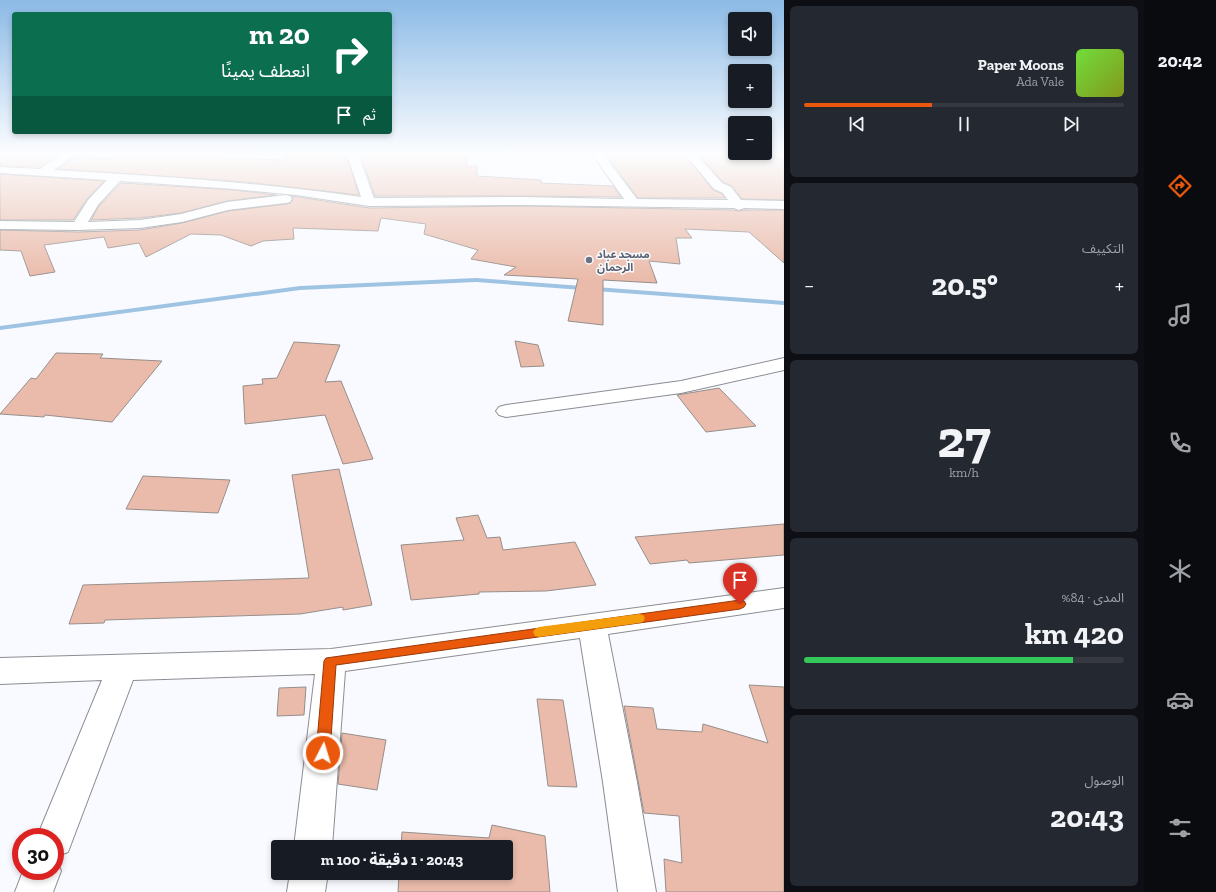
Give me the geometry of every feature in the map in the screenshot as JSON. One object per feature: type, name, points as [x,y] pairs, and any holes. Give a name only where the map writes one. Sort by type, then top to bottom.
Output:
[{"type":"street","points":[[78,226],[92,203],[99,196]]},
{"type":"street","points":[[0,225],[78,226],[140,224],[182,218],[227,206],[321,196],[369,202],[522,201],[739,206],[784,205]]},
{"type":"street","points":[[367,196],[369,202]]},
{"type":"street","points":[[628,196],[634,203]]},
{"type":"street","points":[[731,196],[739,206]]},
{"type":"street","points":[[506,411],[669,388],[760,371],[784,364]]},
{"type":"street","points":[[0,671],[331,661],[784,598]]},
{"type":"street","points":[[592,625],[620,782],[637,892]]},
{"type":"street","points":[[314,840],[318,815],[331,661]]},
{"type":"street","points":[[59,828],[123,667]]},
{"type":"street","points":[[34,892],[39,880]]},
{"type":"street","points":[[306,892],[308,880]]},
{"type":"building","points":[[0,196],[90,196],[73,220],[0,220]]},
{"type":"building","points":[[109,196],[271,196],[227,201],[181,213],[140,218],[91,220],[99,206]]},
{"type":"building","points":[[292,196],[369,208],[522,206],[738,211],[784,210],[784,263],[749,232],[685,229],[692,238],[676,238],[680,264],[649,261],[657,283],[603,280],[603,325],[568,321],[578,279],[504,275],[516,267],[471,259],[478,250],[424,234],[426,224],[381,218],[378,231],[293,228],[294,239],[263,241],[251,246],[221,235],[191,234],[146,257],[139,243],[108,248],[104,237],[44,245],[55,272],[30,276],[21,251],[0,250],[0,230],[78,232],[140,230],[182,223],[228,211],[286,204],[293,200]]},
{"type":"building","points":[[375,196],[620,196],[621,197],[522,196]]},
{"type":"building","points":[[636,196],[723,196],[725,198],[638,198]]},
{"type":"building","points":[[739,196],[784,196],[784,200],[742,199]]},
{"type":"building","points":[[515,341],[538,345],[544,366],[521,367]]},
{"type":"building","points":[[294,342],[340,345],[325,382],[341,381],[373,459],[343,464],[325,415],[245,424],[243,386],[263,384],[262,379],[277,378]]},
{"type":"building","points":[[56,353],[103,354],[100,358],[162,361],[112,422],[45,415],[44,417],[0,414],[31,378],[36,379]]},
{"type":"building","points":[[719,388],[756,426],[706,432],[677,395]]},
{"type":"building","points":[[339,469],[372,605],[343,610],[343,607],[300,614],[105,620],[104,623],[69,624],[83,585],[309,578],[292,475]]},
{"type":"building","points":[[143,476],[230,480],[218,513],[126,509]]},
{"type":"building","points":[[478,515],[487,538],[500,537],[503,550],[575,542],[596,585],[546,591],[479,592],[479,594],[411,600],[401,545],[464,540],[456,518]]},
{"type":"building","points":[[784,524],[784,555],[689,563],[687,560],[650,564],[635,537]]},
{"type":"building","points":[[749,685],[784,687],[784,892],[666,892],[664,859],[682,863],[679,816],[644,813],[624,706],[653,708],[657,729],[702,732],[703,724],[768,743]]},
{"type":"building","points":[[306,687],[304,715],[277,716],[279,688]]},
{"type":"building","points":[[537,699],[563,700],[577,787],[548,786]]},
{"type":"building","points":[[342,733],[386,740],[377,790],[338,784]]},
{"type":"building","points":[[492,825],[545,836],[550,892],[398,892],[399,880],[513,880],[513,840],[401,840],[402,832],[489,838]]},
{"type":"waterway","points":[[0,328],[300,288],[476,280],[784,303]]},
{"type":"slow traffic","points":[[539,632],[639,618]]},
{"type":"place","name":"مسجد عباد الرحمان","points":[[589,260]]},
{"type":"route","points":[[323,753],[331,661],[740,604]]}]
